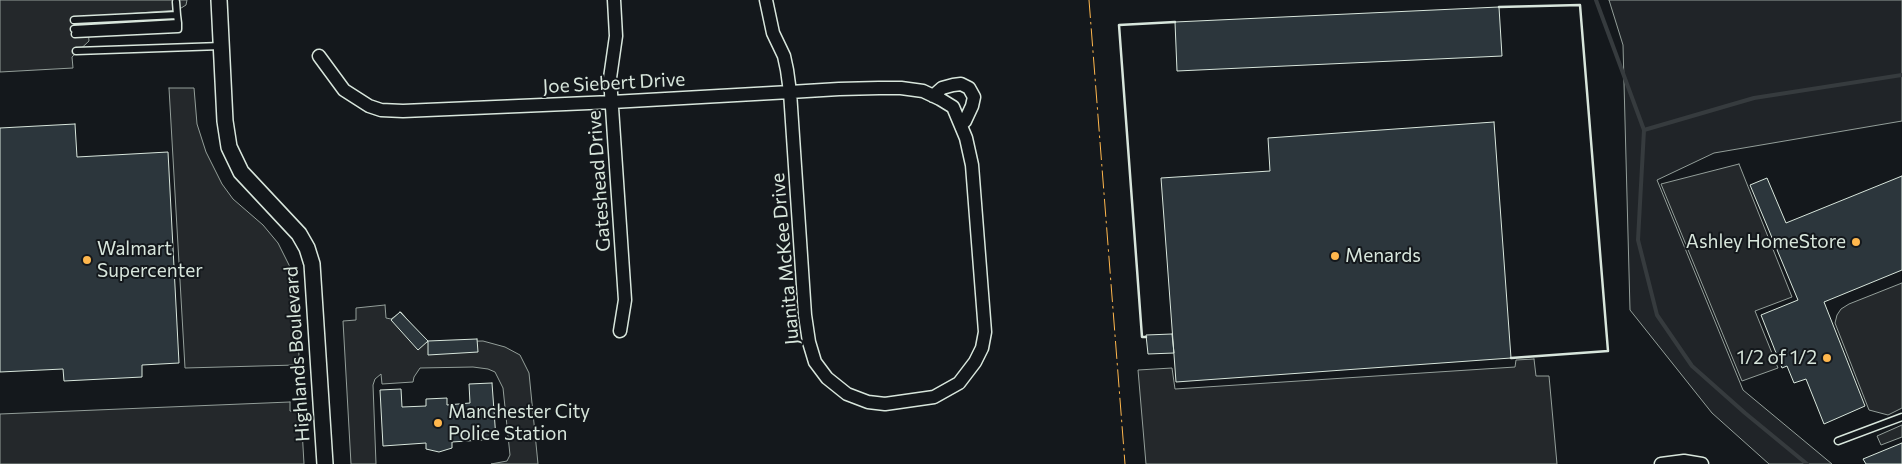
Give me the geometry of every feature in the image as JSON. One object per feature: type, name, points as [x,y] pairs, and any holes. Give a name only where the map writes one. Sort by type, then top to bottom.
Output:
[{"type":"street","name":"Highlands Boulevard","points":[[219,0],[224,121],[229,146],[241,172],[299,234],[307,248],[312,264],[325,464]]},
{"type":"street","name":"Gateshead Drive","points":[[614,0],[616,36],[610,78],[625,300],[620,330]]},
{"type":"street","name":"Juanita McKee Drive","points":[[766,0],[773,32],[786,63],[790,92],[809,342],[815,362],[827,378],[847,394],[868,402],[885,404],[934,397],[959,383],[975,362],[982,348],[985,332],[972,165],[966,138],[953,107]]},
{"type":"street","name":"Joe Siebert Drive","points":[[319,56],[344,90],[369,106],[380,110],[403,111],[612,102],[839,89],[901,88],[923,91],[953,107]]},
{"type":"street","points":[[933,96],[942,88],[952,85],[961,84],[969,88],[974,97],[965,122],[961,125]]},
{"type":"street","points":[[1661,464],[1684,461],[1702,464]]},
{"type":"lane","points":[[74,32],[178,23],[176,2]]},
{"type":"lane","points":[[74,20],[177,15]]},
{"type":"lane","points":[[76,51],[221,46]]},
{"type":"lane","points":[[1838,442],[1902,416]]},
{"type":"shaded area","points":[[0,0],[187,0],[186,5],[178,10],[87,17],[89,41],[72,57],[73,68],[0,72]]},
{"type":"shaded area","points":[[1609,0],[1902,0],[1902,121],[1714,153],[1657,180],[1743,390],[1832,464],[1769,464],[1712,413],[1630,310],[1623,45]]},
{"type":"shaded area","points":[[169,88],[194,88],[197,124],[206,152],[222,184],[233,199],[263,225],[278,243],[290,267],[296,296],[299,356],[296,365],[185,368]]},
{"type":"shaded area","points":[[1739,164],[1792,297],[1755,311],[1778,368],[1742,381],[1661,184]]},
{"type":"shaded area","points":[[1902,283],[1902,408],[1888,415],[1869,410],[1835,323],[1841,309],[1849,304]]},
{"type":"shaded area","points":[[385,305],[386,318],[391,319],[401,312],[426,342],[483,341],[505,347],[520,355],[529,373],[538,464],[491,464],[507,461],[510,455],[503,388],[495,372],[473,367],[420,368],[413,382],[382,384],[381,374],[375,379],[373,385],[376,464],[351,464],[343,321],[356,320],[356,308]]},
{"type":"shaded area","points":[[1534,359],[1536,376],[1549,376],[1557,464],[1146,464],[1138,370],[1172,368],[1175,389],[1515,367],[1516,360]]},
{"type":"shaded area","points":[[290,402],[290,411],[301,412],[304,464],[0,464],[0,414]]},
{"type":"shaded area","points":[[1902,425],[1902,437],[1881,445],[1877,436]]},
{"type":"building","points":[[1499,7],[1502,56],[1177,71],[1175,22]]},
{"type":"building","name":"Menards","points":[[1494,122],[1511,358],[1176,382],[1161,178],[1270,171],[1268,138]]},
{"type":"building","name":"Walmart Supercenter","points":[[75,124],[77,157],[168,152],[179,363],[142,365],[142,377],[64,381],[63,369],[0,372],[0,128]]},
{"type":"building","points":[[1902,176],[1902,270],[1824,302],[1865,406],[1824,424],[1806,379],[1794,383],[1787,366],[1782,368],[1761,315],[1798,300],[1750,185],[1767,178],[1786,223]]},
{"type":"building","points":[[400,312],[428,341],[418,350],[391,320]]},
{"type":"building","points":[[1172,334],[1174,353],[1148,354],[1146,335]]},
{"type":"building","points":[[477,339],[478,352],[428,355],[428,341]]},
{"type":"building","name":"Manchester City Police Station","points":[[492,383],[496,439],[452,442],[452,448],[439,452],[426,449],[426,443],[383,446],[380,390],[401,389],[402,407],[426,406],[426,399],[447,398],[447,405],[470,403],[469,384]]},
{"type":"building","points":[[1902,443],[1902,464],[1866,464],[1863,459]]},
{"type":"waterway","points":[[1596,0],[1644,130],[1638,240],[1657,315],[1692,366],[1807,464]]},
{"type":"waterway","points":[[1644,130],[1754,98],[1902,75]]},
{"type":"wall","points":[[1499,7],[1580,5],[1608,351],[1511,358]]},
{"type":"wall","points":[[1146,337],[1142,337],[1119,25],[1175,22]]},
{"type":"power","points":[[1089,0],[1125,464]]},
{"type":"place","name":"Ashley HomeStore","points":[[1856,242]]},
{"type":"place","name":"Menards","points":[[1335,256]]},
{"type":"place","name":"Walmart Supercenter","points":[[87,260]]},
{"type":"place","name":"1/2 of 1/2","points":[[1827,358]]},
{"type":"place","name":"Manchester City Police Station","points":[[438,423]]}]
